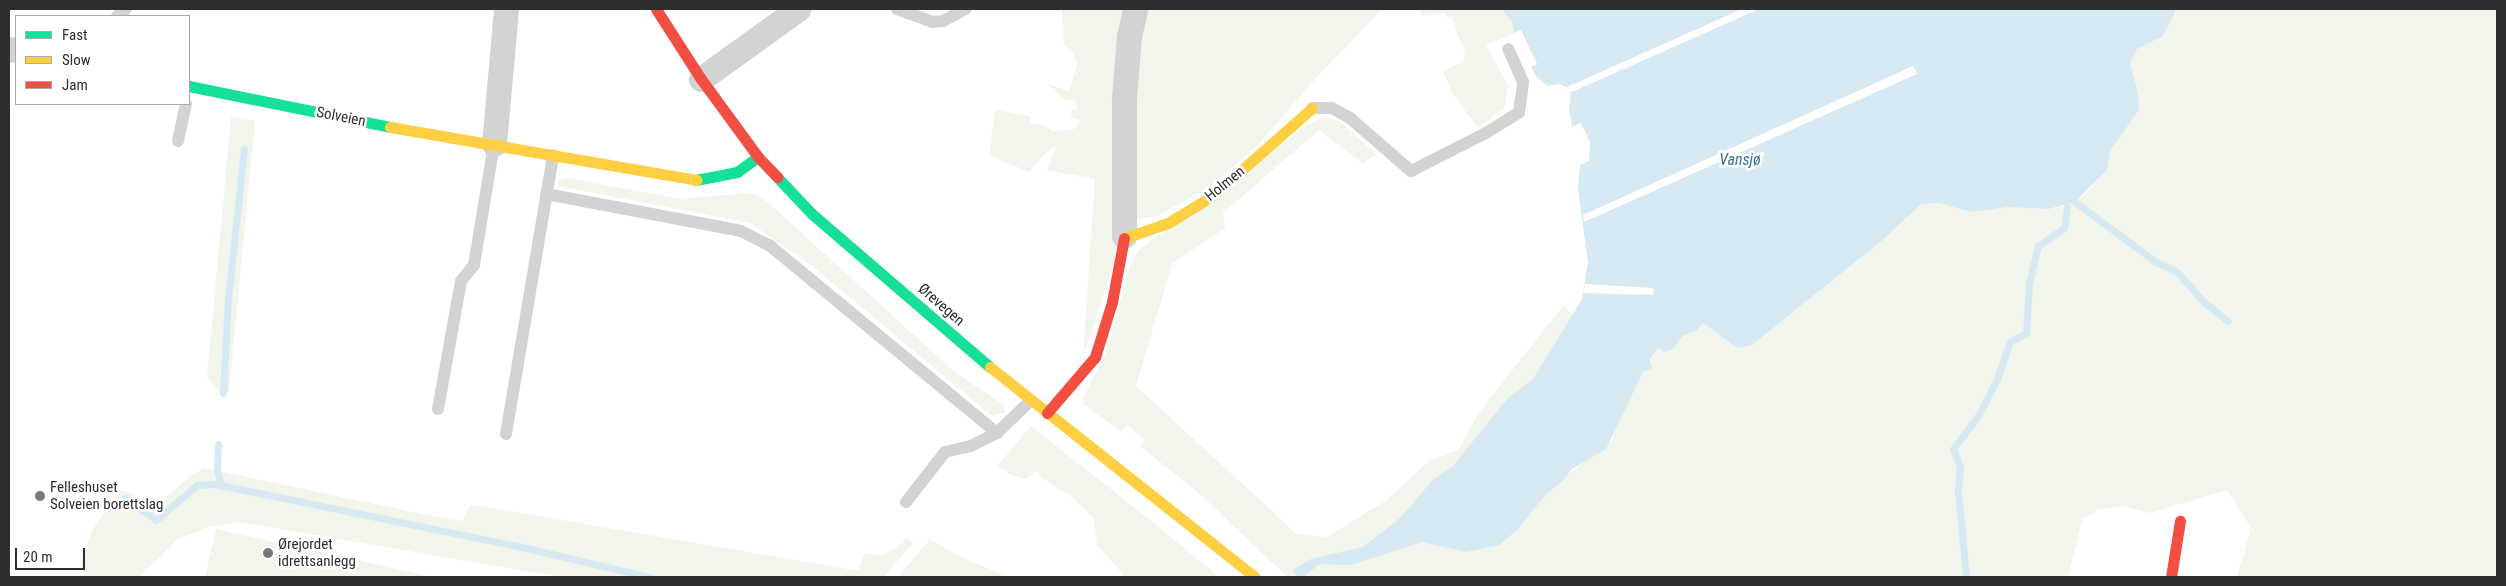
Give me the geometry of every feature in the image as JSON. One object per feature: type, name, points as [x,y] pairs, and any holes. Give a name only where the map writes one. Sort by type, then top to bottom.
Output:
[{"type":"street","points":[[494,144],[506,9]]},
{"type":"street","name":"Ørevegen","points":[[656,9],[701,80],[758,157],[812,214],[1030,401],[1255,577]]},
{"type":"street","points":[[701,80],[798,9]]},
{"type":"street","points":[[1047,413],[1095,357],[1112,302],[1124,236],[1123,118],[1129,36],[1135,9]]},
{"type":"street","name":"Solveien","points":[[190,87],[691,180],[715,178],[737,172],[758,157]]},
{"type":"street","name":"Holmen","points":[[1124,236],[1145,233],[1168,223],[1212,196],[1312,108]]},
{"type":"street","points":[[2171,577],[2180,521]]},
{"type":"lane","points":[[898,9],[932,22],[943,21],[966,9]]},
{"type":"lane","points":[[1312,108],[1332,108],[1350,118],[1411,170],[1486,134],[1519,112],[1523,82],[1508,49]]},
{"type":"lane","points":[[178,141],[186,105]]},
{"type":"lane","points":[[438,409],[461,281],[474,265],[494,144]]},
{"type":"lane","points":[[506,434],[553,155]]},
{"type":"lane","points":[[546,194],[741,231],[769,245],[997,433]]},
{"type":"lane","points":[[906,502],[945,452],[971,446],[997,433],[1030,401]]},
{"type":"shaded area","points":[[1062,9],[1123,9],[1115,259],[1083,356],[1095,179],[1047,170],[1056,146],[1042,156],[1029,172],[989,155],[995,110],[1030,116],[1031,124],[1045,125],[1053,132],[1074,129],[1081,120],[1071,118],[1071,112],[1077,109],[1075,101],[1063,99],[1048,84],[1069,91],[1077,65],[1073,53],[1064,45]]},
{"type":"shaded area","points":[[1142,9],[1382,9],[1316,78],[1258,145],[1209,187],[1158,216],[1134,219],[1128,175]]},
{"type":"shaded area","points":[[1418,9],[1501,9],[1512,21],[1514,33],[1486,45],[1508,85],[1504,108],[1478,128],[1452,93],[1443,71],[1463,62],[1465,54],[1453,20],[1444,13],[1421,16]]},
{"type":"shaded area","points":[[2175,9],[2497,9],[2497,577],[2237,577],[2251,528],[2227,490],[2150,513],[2122,506],[2097,510],[2082,520],[2068,577],[1287,577],[1199,493],[1140,446],[1144,439],[1127,425],[1121,431],[1084,405],[1083,398],[1107,350],[1130,265],[1139,250],[1306,126],[1322,118],[1338,120],[1376,154],[1363,164],[1319,130],[1223,213],[1225,228],[1172,264],[1136,386],[1297,534],[1327,537],[1387,500],[1430,460],[1458,450],[1480,411],[1563,306],[1573,314],[1533,379],[1520,389],[1568,474],[1611,442],[1626,401],[1657,350],[1687,333],[1696,331],[1703,323],[1737,348],[1752,345],[1884,239],[1921,204],[1939,203],[1971,212],[2009,207],[2049,209],[2067,206],[2084,195],[2107,170],[2110,151],[2139,110],[2138,92],[2130,63],[2137,49],[2157,40]]},
{"type":"shaded area","points":[[231,117],[255,121],[229,393],[220,393],[207,377]]},
{"type":"shaded area","points":[[567,178],[681,199],[750,193],[763,198],[956,373],[1004,405],[1005,412],[992,416],[811,265],[750,223],[558,186],[558,180]]},
{"type":"shaded area","points":[[1031,426],[1219,577],[1121,577],[1123,574],[1097,545],[1094,518],[1072,497],[1042,478],[1036,471],[1026,479],[1009,474],[997,466]]},
{"type":"shaded area","points":[[204,468],[463,521],[469,505],[486,507],[859,571],[864,553],[881,555],[896,548],[906,538],[913,543],[884,577],[561,577],[239,522],[209,527],[178,539],[139,577],[84,577],[80,565],[92,531],[119,491],[129,492],[152,510],[190,476]]},
{"type":"shaded area","name":"Ørejordet idrettsanlegg","points":[[216,529],[433,577],[205,577]]},
{"type":"shaded area","points":[[930,539],[959,556],[1009,577],[898,577]]},
{"type":"water","name":"Vansjø","points":[[1501,9],[2175,9],[2175,13],[2162,37],[2137,49],[2130,63],[2138,92],[2139,110],[2110,151],[2107,170],[2075,202],[2049,209],[2009,207],[1971,212],[1939,203],[1921,204],[1884,239],[1752,345],[1737,348],[1703,323],[1696,331],[1684,335],[1671,350],[1664,352],[1660,348],[1657,350],[1650,360],[1652,368],[1643,372],[1606,449],[1572,469],[1562,482],[1546,494],[1518,529],[1499,545],[1466,552],[1422,542],[1351,565],[1320,564],[1304,576],[1297,577],[1293,570],[1311,559],[1363,547],[1400,518],[1434,479],[1453,466],[1508,398],[1533,379],[1582,299],[1588,262],[1578,189],[1580,165],[1589,161],[1590,142],[1581,123],[1572,127],[1569,108],[1571,90],[1560,84],[1547,86],[1536,76],[1531,67],[1537,64],[1521,30],[1514,33],[1512,21]]},
{"type":"pier","points":[[1742,9],[1759,9],[1572,92],[1567,87]]},
{"type":"pier","points":[[1913,66],[1917,74],[1584,222],[1583,215]]},
{"type":"pier","points":[[1585,284],[1654,288],[1653,295],[1583,293]]},
{"type":"waterway","points":[[223,393],[228,299],[244,149]]},
{"type":"waterway","points":[[2075,202],[2156,262],[2177,272],[2203,301],[2228,321]]},
{"type":"waterway","points":[[1966,577],[1958,490],[1960,467],[1953,449],[1978,416],[1997,379],[2010,342],[2026,333],[2029,284],[2038,246],[2064,228],[2067,206]]},
{"type":"waterway","points":[[218,444],[217,471],[222,486]]},
{"type":"waterway","points":[[125,498],[156,520],[197,485],[215,484],[518,546],[649,577]]},
{"type":"traffic: fast","points":[[190,86],[390,127]]},
{"type":"traffic: fast","points":[[696,180],[737,172],[758,157]]},
{"type":"traffic: fast","points":[[777,177],[812,214],[990,367]]},
{"type":"traffic: slow","points":[[1124,238],[1168,223],[1212,196],[1312,108]]},
{"type":"traffic: slow","points":[[390,127],[696,180]]},
{"type":"traffic: slow","points":[[990,367],[1255,577]]},
{"type":"traffic: jam","points":[[656,9],[701,79],[758,157],[777,177]]},
{"type":"traffic: jam","points":[[1047,413],[1095,357],[1112,302],[1124,238]]},
{"type":"traffic: jam","points":[[2171,577],[2180,521]]},
{"type":"place","name":"Felleshuset Solveien borettslag","points":[[40,496]]},
{"type":"place","name":"Ørejordet idrettsanlegg","points":[[268,553]]}]
